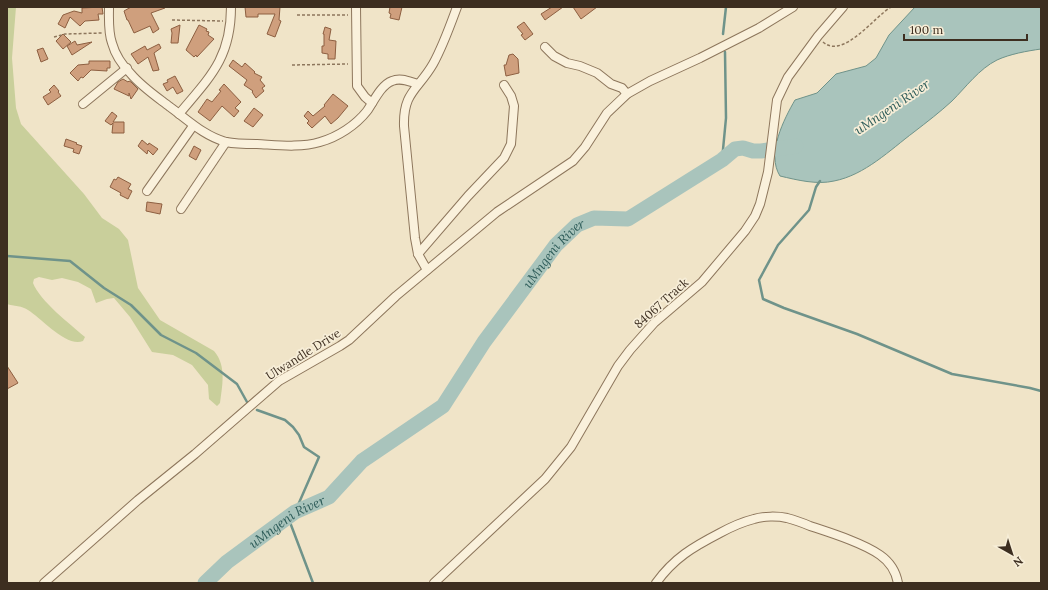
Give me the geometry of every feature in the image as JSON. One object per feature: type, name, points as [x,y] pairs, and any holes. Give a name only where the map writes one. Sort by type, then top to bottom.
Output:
[{"type":"street","points":[[109,7],[112,44],[116,54],[130,74],[151,93],[194,126],[210,136],[226,142],[282,145],[318,143],[335,136],[350,127],[362,117],[381,91],[392,81],[403,79],[418,84]]},
{"type":"street","points":[[179,114],[202,87],[220,61],[229,39],[231,7]]},
{"type":"street","points":[[457,7],[440,51],[432,66],[406,102],[404,118],[412,214],[418,254],[427,270],[504,206],[573,161],[585,148],[607,113],[627,94],[650,81],[759,28],[793,7]]},
{"type":"street","name":"84067 Track","points":[[434,583],[556,467],[571,447],[618,366],[630,350],[654,323],[702,282],[745,231],[755,216],[760,204],[768,172],[777,100],[788,77],[818,36],[843,7]]},
{"type":"street","points":[[356,11],[357,86],[365,97],[372,103]]},
{"type":"street","points":[[545,47],[554,56],[597,73],[611,84],[622,88],[627,94]]},
{"type":"street","points":[[82,104],[127,68]]},
{"type":"street","points":[[418,254],[477,186],[500,163],[509,150],[512,136],[514,103],[504,85]]},
{"type":"street","points":[[147,191],[194,126]]},
{"type":"street","points":[[181,209],[226,142]]},
{"type":"street","name":"Ulwandle Drive","points":[[44,583],[138,500],[195,454],[279,381],[349,340],[427,270]]},
{"type":"street","points":[[656,583],[664,571],[680,556],[697,545],[738,524],[755,518],[787,518],[832,533],[870,550],[881,556],[894,569],[898,583]]},
{"type":"path","points":[[818,36],[826,45],[829,46],[846,43],[864,30],[884,11],[891,7]]},
{"type":"path","points":[[297,15],[356,11]]},
{"type":"path","points":[[172,20],[231,21]]},
{"type":"path","points":[[54,37],[65,34],[110,33]]},
{"type":"path","points":[[292,65],[356,64]]},
{"type":"green space","points":[[7,7],[16,7],[12,58],[16,108],[21,124],[84,194],[102,218],[119,229],[128,240],[138,288],[160,320],[214,351],[221,363],[223,376],[220,403],[217,406],[209,399],[208,385],[192,365],[173,355],[152,352],[130,317],[114,298],[96,303],[91,289],[78,282],[62,278],[52,280],[39,277],[34,279],[33,283],[37,290],[49,305],[85,337],[83,341],[77,342],[69,340],[54,331],[26,309],[7,304]]},
{"type":"water","points":[[915,7],[1041,7],[1041,49],[1007,56],[984,68],[952,101],[938,113],[867,168],[845,178],[827,182],[807,182],[780,176],[776,167],[776,147],[778,137],[786,117],[795,100],[817,93],[836,74],[866,66],[876,58],[889,35]]},
{"type":"building","points":[[102,7],[103,14],[98,14],[99,20],[85,21],[80,26],[70,17],[65,28],[58,24],[63,15],[74,11],[82,13],[82,8]]},
{"type":"building","points":[[131,7],[165,7],[151,13],[159,29],[153,33],[150,26],[134,33],[124,11]]},
{"type":"building","points":[[245,7],[280,7],[279,20],[281,21],[275,37],[267,34],[275,14],[258,14],[258,17],[246,17]]},
{"type":"building","points":[[390,7],[402,7],[399,20],[390,18]]},
{"type":"building","points":[[552,7],[563,7],[545,20],[541,14]]},
{"type":"building","points":[[573,7],[597,7],[581,19]]},
{"type":"building","points":[[524,22],[533,34],[525,40],[521,35],[523,34],[517,27]]},
{"type":"building","points":[[180,25],[178,43],[171,43],[171,29]]},
{"type":"building","points":[[199,25],[207,29],[206,31],[209,32],[208,35],[214,39],[197,57],[196,55],[194,57],[186,50]]},
{"type":"building","points":[[325,27],[331,29],[329,40],[336,41],[335,59],[328,59],[328,54],[322,53]]},
{"type":"building","points":[[63,34],[71,42],[63,49],[56,41]]},
{"type":"building","points":[[75,41],[77,45],[92,42],[72,55],[67,46]]},
{"type":"building","points":[[159,44],[161,48],[154,53],[159,70],[153,71],[148,57],[138,64],[131,54],[145,46],[147,50]]},
{"type":"building","points":[[43,48],[48,59],[41,62],[37,50]]},
{"type":"building","points":[[513,54],[518,59],[519,73],[506,76],[504,65],[506,65],[509,55]]},
{"type":"building","points":[[233,60],[242,67],[245,63],[255,72],[254,73],[262,77],[260,80],[265,86],[262,88],[264,91],[256,98],[252,92],[253,91],[244,85],[247,80],[229,66]]},
{"type":"building","points":[[89,61],[110,61],[110,68],[107,68],[107,71],[91,70],[78,81],[70,73],[78,65],[89,64]]},
{"type":"building","points":[[175,76],[183,91],[177,94],[173,87],[167,91],[163,84]]},
{"type":"building","points":[[123,79],[131,82],[138,89],[131,99],[129,93],[129,96],[114,89],[118,82]]},
{"type":"building","points":[[224,84],[241,102],[235,108],[239,111],[234,117],[222,106],[210,121],[198,112],[207,99],[212,102],[221,91],[219,90]]},
{"type":"building","points":[[54,85],[61,96],[48,105],[43,97],[51,92],[49,90]]},
{"type":"building","points":[[333,94],[348,106],[331,124],[325,116],[312,128],[307,123],[309,121],[304,116],[308,111],[313,116],[325,106],[324,105]]},
{"type":"building","points":[[254,108],[263,115],[253,127],[244,121]]},
{"type":"building","points":[[112,112],[117,116],[113,122],[124,122],[124,133],[112,133],[113,123],[111,125],[105,121]]},
{"type":"building","points":[[66,139],[82,146],[79,154],[73,152],[74,149],[64,146]]},
{"type":"building","points":[[142,140],[148,145],[149,143],[158,149],[153,155],[148,150],[147,154],[138,146]]},
{"type":"building","points":[[194,146],[201,150],[196,160],[189,156]]},
{"type":"building","points":[[118,177],[131,184],[128,189],[132,191],[128,199],[110,187],[114,179],[116,180]]},
{"type":"building","points":[[147,202],[162,204],[160,214],[146,211]]},
{"type":"building","points":[[7,366],[18,383],[7,389]]},
{"type":"waterway","points":[[723,34],[726,7]]},
{"type":"waterway","points":[[722,160],[726,118],[725,52]]},
{"type":"waterway","name":"uMngeni River","points":[[205,583],[227,562],[295,512],[329,497],[362,461],[443,406],[484,342],[556,245],[577,225],[594,218],[628,219],[722,160],[735,149],[743,148],[753,151],[761,151],[796,146]]},
{"type":"waterway","points":[[820,181],[816,187],[809,210],[778,245],[759,280],[763,299],[857,334],[952,374],[1041,391]]},
{"type":"waterway","points":[[7,256],[70,261],[104,288],[131,305],[161,335],[196,353],[237,384],[247,402]]},
{"type":"waterway","points":[[257,410],[285,420],[299,435],[304,447],[319,457],[295,512]]},
{"type":"waterway","points":[[288,517],[313,583]]}]
